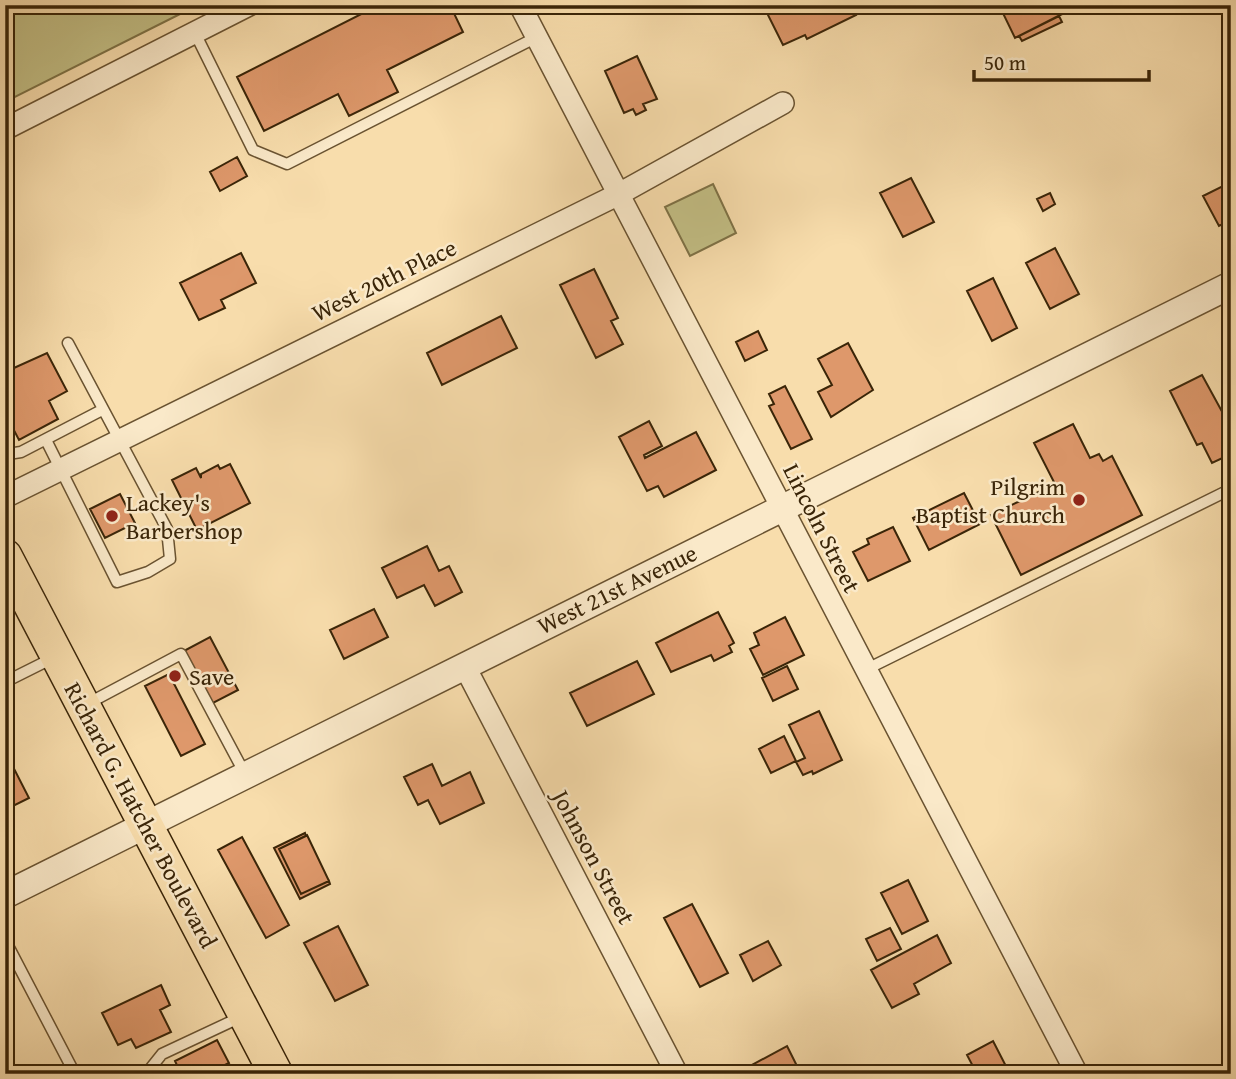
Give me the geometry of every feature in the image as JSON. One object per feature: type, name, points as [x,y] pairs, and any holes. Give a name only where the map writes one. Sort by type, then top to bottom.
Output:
[{"type":"main road","name":"Richard G. Hatcher Boulevard","points":[[10,578],[57,656],[276,1074]]},
{"type":"street","points":[[5,129],[249,5]]},
{"type":"street","name":"Lincoln Street","points":[[520,5],[1077,1074]]},
{"type":"street","name":"West 20th Place","points":[[5,497],[619,194],[783,103]]},
{"type":"street","name":"West 21st Avenue","points":[[5,895],[1231,285]]},
{"type":"street","name":"Johnson Street","points":[[464,665],[677,1074]]},
{"type":"lane","points":[[195,33],[253,150],[287,164],[537,37]]},
{"type":"lane","points":[[46,440],[117,582],[148,572],[170,559],[167,529],[68,343]]},
{"type":"lane","points":[[5,450],[8,454],[20,452],[102,410]]},
{"type":"lane","points":[[865,670],[1231,489]]},
{"type":"lane","points":[[83,706],[181,654],[245,774]]},
{"type":"lane","points":[[5,682],[57,656]]},
{"type":"lane","points":[[5,940],[75,1074]]},
{"type":"lane","points":[[146,1074],[162,1054],[245,1014]]},
{"type":"shaded area","points":[[5,5],[198,5],[5,102]]},
{"type":"shaded area","points":[[713,184],[736,233],[690,256],[665,207]]},
{"type":"building","points":[[379,5],[450,5],[463,32],[387,70],[398,92],[349,116],[338,94],[264,131],[237,77]]},
{"type":"building","points":[[763,5],[865,5],[854,11],[856,15],[807,39],[805,35],[783,45]]},
{"type":"building","points":[[999,5],[1080,5],[1015,38]]},
{"type":"building","points":[[1059,16],[1062,22],[1022,41],[1019,36]]},
{"type":"building","points":[[637,56],[657,99],[643,104],[646,110],[636,115],[633,109],[624,113],[605,71]]},
{"type":"building","points":[[237,157],[247,176],[220,191],[210,172]]},
{"type":"building","points":[[911,178],[934,222],[903,237],[880,193]]},
{"type":"building","points":[[1231,182],[1231,220],[1219,226],[1203,196]]},
{"type":"building","points":[[1050,193],[1055,204],[1043,211],[1037,199]]},
{"type":"building","points":[[1055,248],[1079,294],[1050,309],[1026,263]]},
{"type":"building","points":[[241,253],[256,283],[221,300],[225,308],[199,320],[180,283]]},
{"type":"building","points":[[594,269],[618,318],[611,321],[623,344],[596,358],[560,285]]},
{"type":"building","points":[[993,278],[1017,328],[992,341],[967,291]]},
{"type":"building","points":[[501,316],[517,348],[442,385],[427,353]]},
{"type":"building","points":[[758,331],[767,350],[745,361],[736,342]]},
{"type":"building","points":[[848,343],[873,390],[831,417],[818,392],[832,385],[818,359]]},
{"type":"building","points":[[47,353],[67,391],[49,401],[58,419],[19,440],[5,413],[5,372]]},
{"type":"building","points":[[1202,375],[1231,428],[1231,454],[1212,463],[1202,443],[1197,445],[1170,391]]},
{"type":"building","points":[[785,386],[812,439],[791,449],[769,406],[774,404],[769,394]]},
{"type":"building","points":[[649,421],[662,446],[644,455],[645,458],[696,432],[716,470],[664,497],[658,486],[647,491],[619,437]]},
{"type":"building","name":"Pilgrim Baptist Church","points":[[1073,424],[1090,458],[1099,454],[1103,461],[1112,456],[1142,515],[1021,575],[991,515],[1055,484],[1034,443]]},
{"type":"building","points":[[230,464],[250,503],[197,530],[172,480],[196,468],[201,478],[201,474],[218,465],[220,469]]},
{"type":"building","points":[[964,493],[980,524],[929,550],[913,518]]},
{"type":"building","name":"Lackey's Barbershop","points":[[120,494],[135,523],[105,538],[90,509]]},
{"type":"building","points":[[893,527],[910,561],[868,581],[853,552],[869,544],[867,539]]},
{"type":"building","points":[[427,546],[439,571],[449,566],[462,592],[435,606],[424,585],[397,598],[382,568]]},
{"type":"building","points":[[374,609],[388,637],[344,659],[330,630]]},
{"type":"building","points":[[718,612],[734,643],[729,646],[732,652],[714,661],[711,655],[671,672],[656,643]]},
{"type":"building","points":[[785,617],[804,655],[763,675],[750,649],[759,645],[754,633]]},
{"type":"building","points":[[210,637],[238,690],[213,703],[208,701],[182,652]]},
{"type":"building","points":[[637,661],[654,694],[587,726],[570,693]]},
{"type":"building","points":[[787,666],[798,689],[773,701],[762,678]]},
{"type":"building","points":[[169,674],[205,744],[181,756],[145,686]]},
{"type":"building","points":[[819,711],[842,760],[813,774],[812,771],[803,775],[796,762],[805,758],[789,725]]},
{"type":"building","points":[[784,736],[796,761],[771,773],[759,749]]},
{"type":"building","points":[[7,755],[29,798],[5,810],[5,756]]},
{"type":"building","points":[[432,764],[442,786],[470,772],[484,803],[440,824],[428,800],[418,805],[404,777]]},
{"type":"building","points":[[305,833],[306,836],[279,849],[301,894],[329,881],[330,884],[300,899],[274,848]]},
{"type":"building","points":[[307,835],[329,881],[301,894],[279,849]]},
{"type":"building","points":[[242,837],[289,925],[266,938],[218,850]]},
{"type":"building","points":[[908,880],[928,921],[902,934],[881,893]]},
{"type":"building","points":[[692,904],[728,973],[700,987],[664,918]]},
{"type":"building","points":[[338,926],[368,985],[335,1001],[304,943]]},
{"type":"building","points":[[890,928],[901,949],[877,961],[866,939]]},
{"type":"building","points":[[937,935],[951,963],[914,984],[919,994],[892,1008],[871,970]]},
{"type":"building","points":[[768,941],[781,965],[753,981],[740,955]]},
{"type":"building","points":[[161,985],[170,1005],[160,1010],[171,1032],[136,1048],[131,1039],[118,1045],[102,1013]]},
{"type":"building","points":[[217,1040],[229,1063],[207,1074],[181,1074],[175,1061]]},
{"type":"building","points":[[993,1041],[1010,1074],[977,1074],[967,1055]]},
{"type":"building","points":[[787,1046],[801,1074],[740,1074],[739,1072]]},
{"type":"building","points":[[110,1066],[114,1074],[94,1074]]},
{"type":"place","name":"Pilgrim Baptist Church","points":[[1079,500]]},
{"type":"place","name":"Lackey's Barbershop","points":[[112,516]]},
{"type":"place","name":"Save","points":[[175,676]]}]
